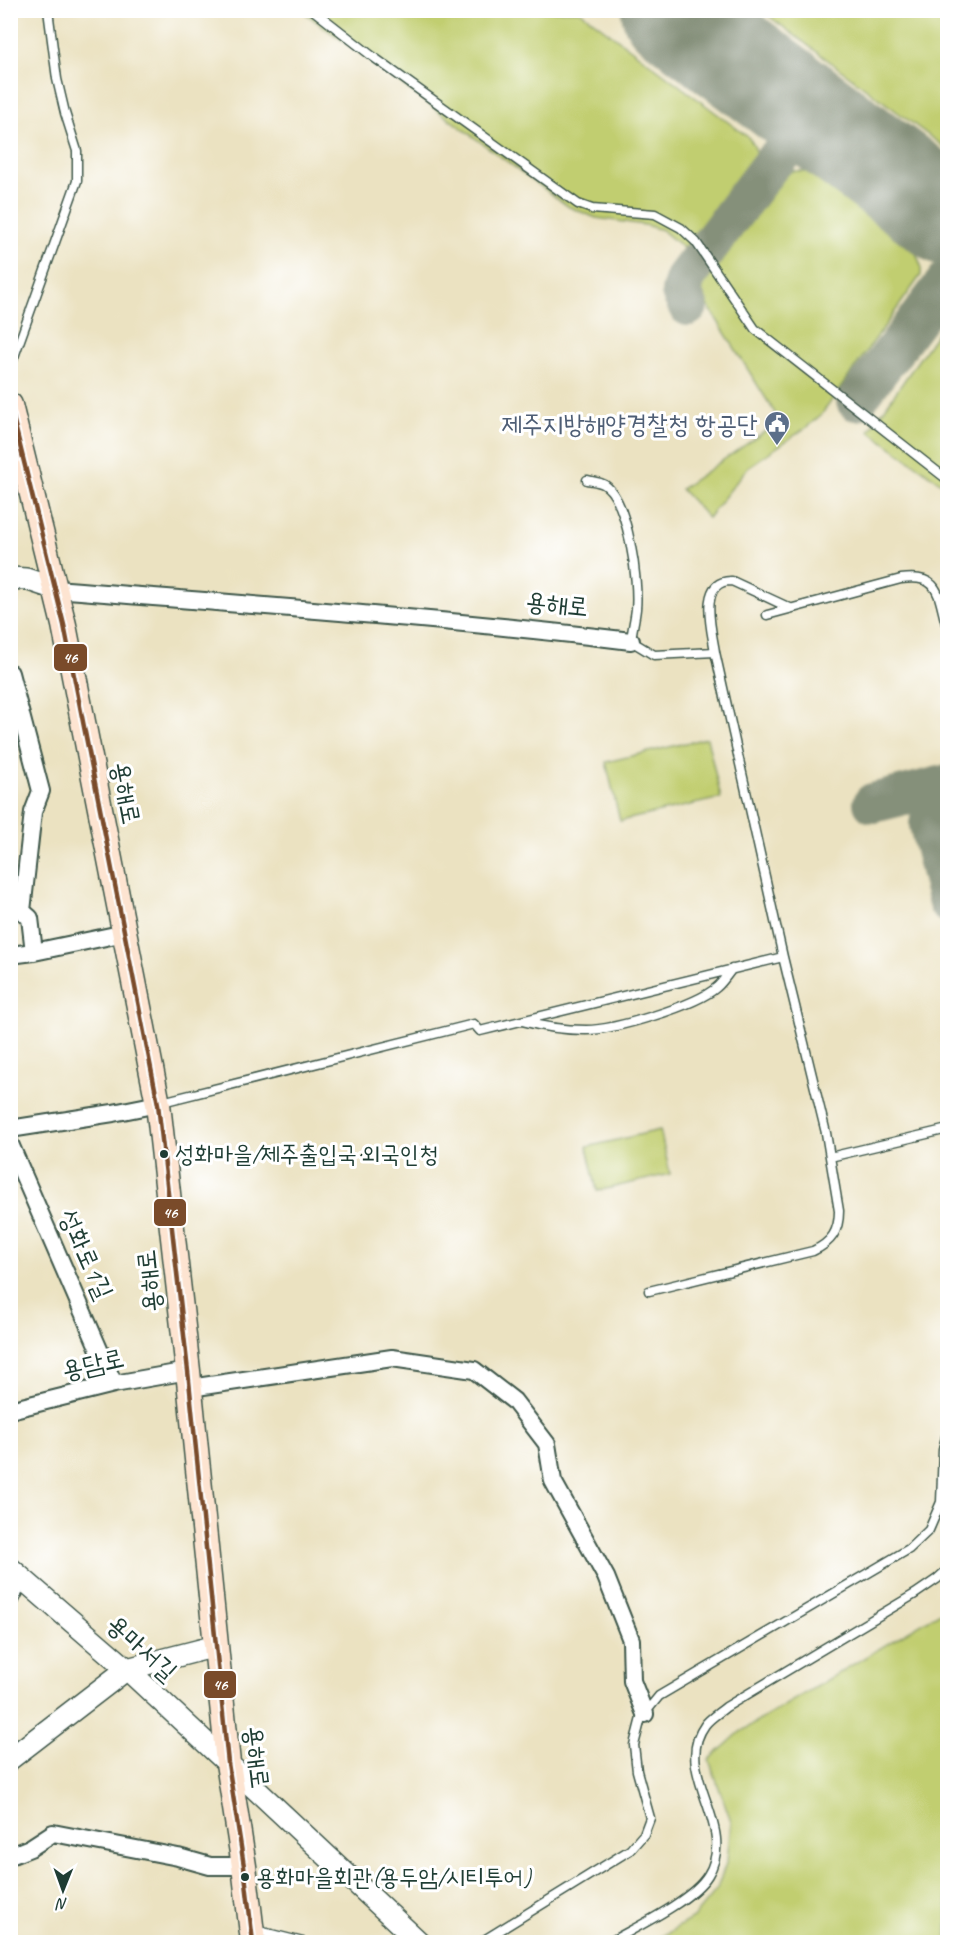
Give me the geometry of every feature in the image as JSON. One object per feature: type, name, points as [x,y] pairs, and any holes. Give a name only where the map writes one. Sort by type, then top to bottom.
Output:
[{"type":"main road","name":"용해로","points":[[10,405],[56,589],[158,1104],[228,1763],[252,1936]]},
{"type":"street","points":[[10,578],[26,579],[56,589]]},
{"type":"street","name":"용해로","points":[[56,589],[377,615],[631,641]]},
{"type":"street","points":[[10,673],[41,791],[33,812],[22,911],[30,918],[33,952]]},
{"type":"street","points":[[10,955],[125,933]]},
{"type":"street","points":[[10,1128],[158,1104]]},
{"type":"street","name":"성화로1길","points":[[10,1144],[114,1384]]},
{"type":"street","name":"용담로","points":[[10,1410],[114,1384],[189,1379],[392,1358],[474,1370],[514,1401],[546,1444],[553,1481],[606,1577],[631,1640],[632,1681],[645,1714]]},
{"type":"street","points":[[10,1600],[16,1573]]},
{"type":"street","name":"용마서길","points":[[16,1573],[127,1669],[419,1942]]},
{"type":"street","points":[[10,1759],[127,1669],[216,1646]]},
{"type":"street","points":[[10,1856],[30,1848],[54,1833],[178,1857],[210,1866],[243,1866]]},
{"type":"lane","points":[[10,368],[77,181],[77,152],[57,79],[48,10]]},
{"type":"lane","points":[[313,10],[372,56],[578,204],[592,209],[655,214],[674,222],[696,242],[755,329],[948,480]]},
{"type":"lane","points":[[587,480],[605,484],[619,503],[630,539],[635,575],[636,607],[631,641]]},
{"type":"lane","points":[[767,615],[901,579],[920,578],[930,582],[937,592],[948,630]]},
{"type":"lane","points":[[649,1291],[813,1251],[825,1246],[833,1237],[839,1224],[830,1157],[715,652],[710,603],[712,592],[717,585],[727,580],[790,609]]},
{"type":"lane","name":"용해로","points":[[631,641],[654,655],[715,652]]},
{"type":"lane","points":[[158,1104],[474,1024],[480,1032],[783,957]]},
{"type":"lane","points":[[521,1021],[562,1029],[587,1030],[626,1022],[696,1000],[717,987],[732,969]]},
{"type":"lane","points":[[830,1157],[948,1129]]},
{"type":"lane","points":[[481,1942],[630,1850],[644,1834],[650,1818],[637,1771],[634,1745],[641,1718],[659,1696],[909,1549],[929,1530],[941,1503],[943,1450],[948,1428]]},
{"type":"lane","points":[[610,1942],[674,1905],[695,1890],[707,1876],[712,1865],[716,1850],[716,1834],[713,1819],[699,1783],[696,1761],[699,1737],[705,1726],[726,1707],[915,1594],[948,1569]]},
{"type":"lane","points":[[252,1936],[303,1942]]},
{"type":"green space","points":[[302,11],[580,11],[748,137],[755,149],[754,165],[689,253],[662,230],[645,225],[596,218],[569,207]]},
{"type":"green space","points":[[762,11],[947,11],[947,149]]},
{"type":"green space","points":[[781,171],[805,171],[815,177],[916,253],[921,266],[921,275],[822,414],[807,427],[748,467],[708,518],[681,489],[780,421],[694,283]]},
{"type":"green space","points":[[947,319],[947,487],[869,431]]},
{"type":"green space","points":[[707,738],[721,798],[620,821],[606,762]]},
{"type":"green space","points":[[660,1130],[670,1174],[597,1191],[587,1147]]},
{"type":"green space","points":[[947,1608],[947,1942],[652,1942],[693,1918],[717,1889],[727,1860],[731,1821],[709,1760],[740,1732]]},
{"type":"taxiway","points":[[688,306],[681,292],[685,278],[771,164],[799,136],[811,131],[828,131],[841,137]]},
{"type":"taxiway","points":[[856,401],[948,279]]},
{"type":"taxiway","points":[[873,803],[948,784]]},
{"type":"taxiway","points":[[948,789],[935,805],[929,825],[948,903]]},
{"type":"runway","points":[[671,10],[948,216]]},
{"type":"transit line","name":"46","points":[[10,405],[64,625],[158,1104],[228,1763],[253,1942]]},
{"type":"place","name":"제주지방해양경찰청 항공단","points":[[777,447]]},
{"type":"place","name":"성화마을/제주출입국·외국인청","points":[[164,1154]]},
{"type":"place","name":"용화마을회관(용두암/시티투어)","points":[[245,1877]]}]
